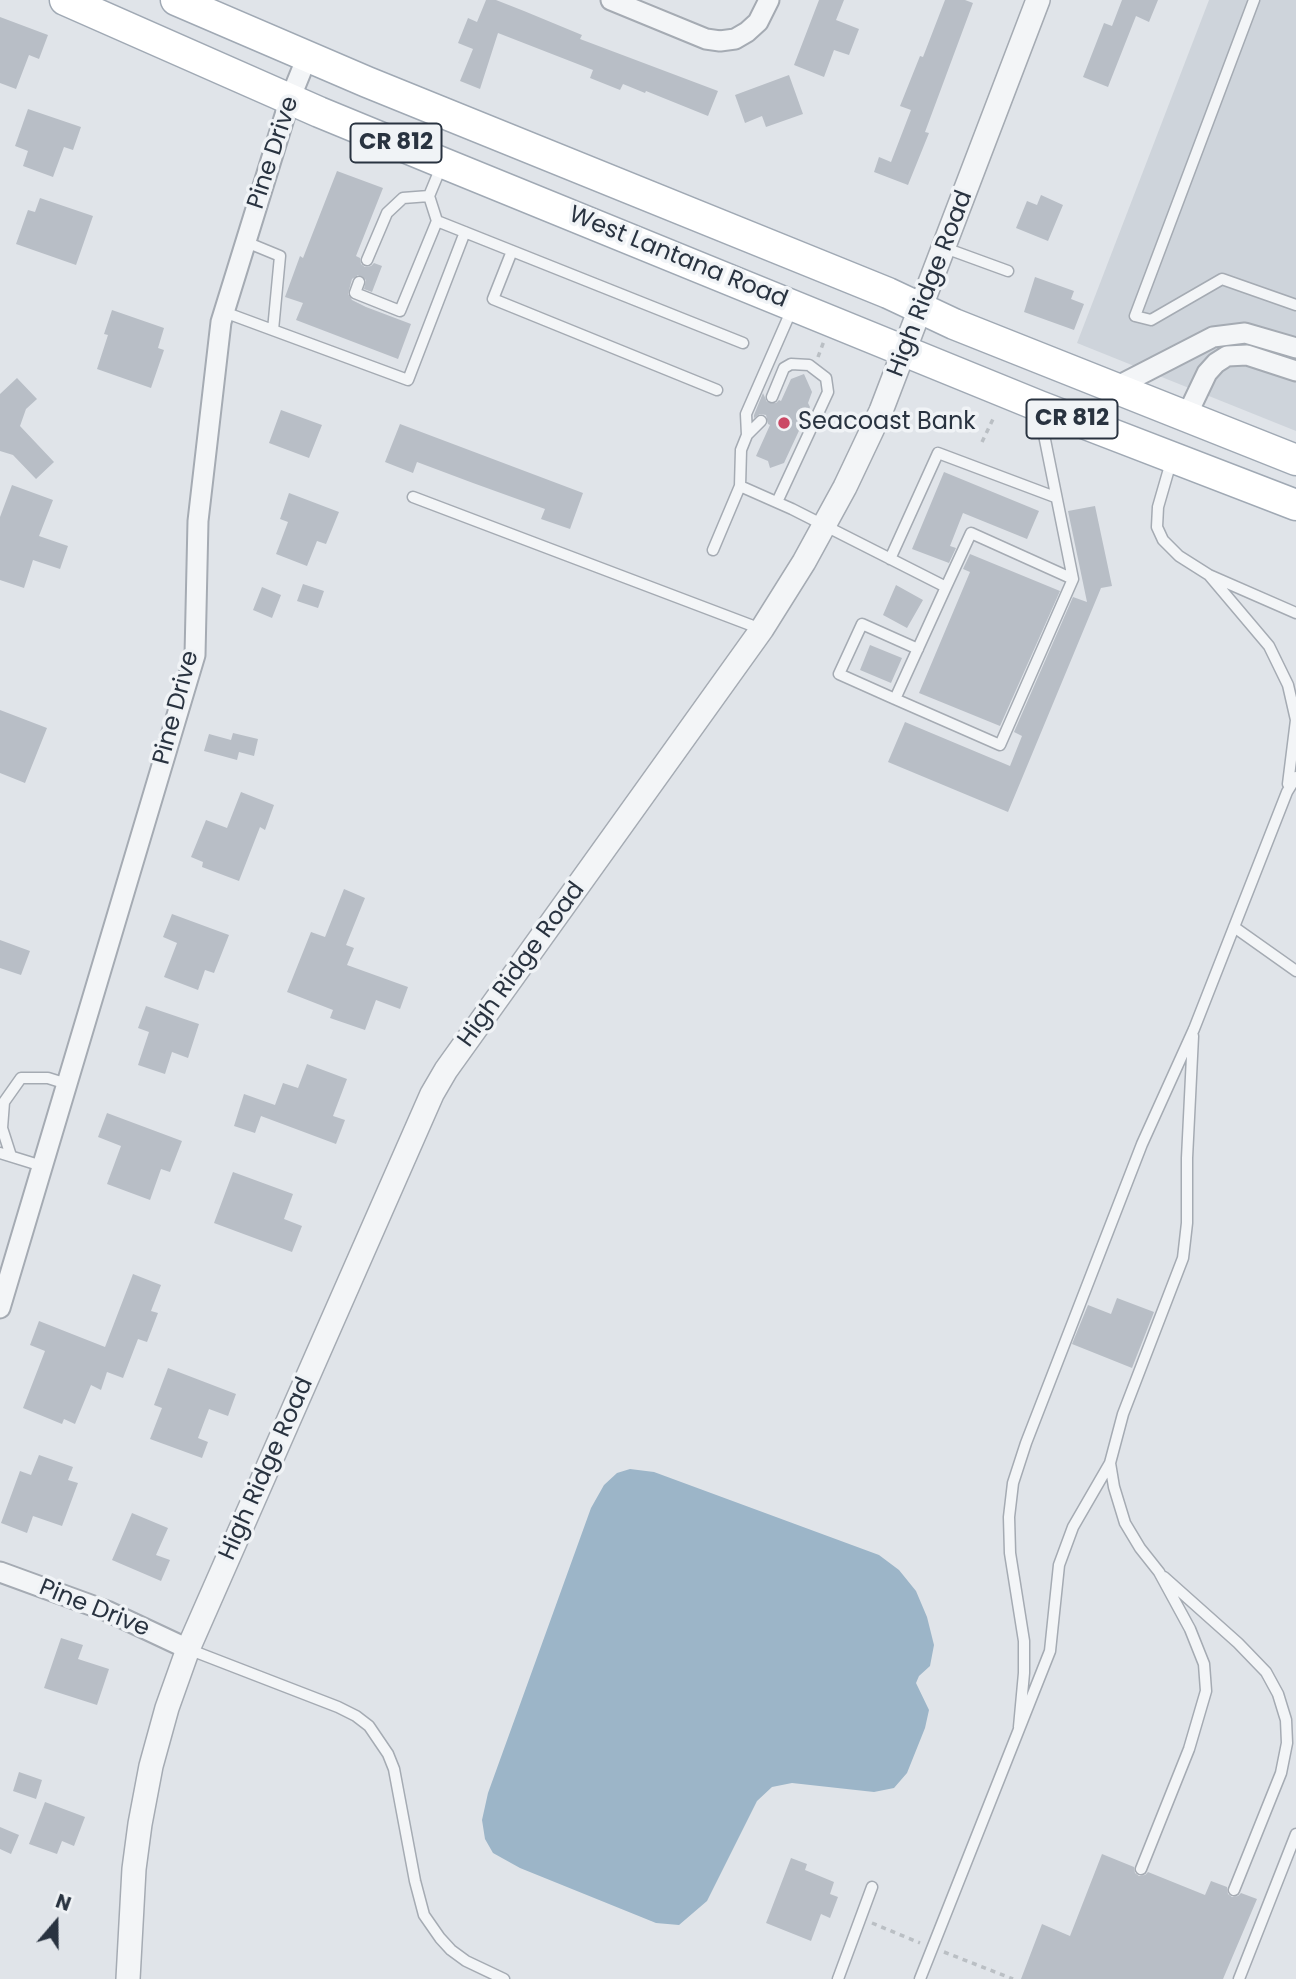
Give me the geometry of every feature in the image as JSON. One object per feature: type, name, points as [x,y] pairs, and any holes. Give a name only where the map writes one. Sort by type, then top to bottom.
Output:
[{"type":"main road","name":"West Lantana Road","points":[[65,0],[106,8],[290,99],[443,163],[1039,406],[1296,505]]},
{"type":"main road","name":"West Lantana Road","points":[[176,0],[307,57],[954,324],[1296,460]]},
{"type":"main road","points":[[1172,458],[1186,417]]},
{"type":"street","points":[[611,0],[706,38],[720,41],[734,39],[747,32],[758,22],[769,0]]},
{"type":"street","name":"High Ridge Road","points":[[128,1979],[134,1869],[140,1824],[151,1766],[167,1708],[188,1649],[432,1094],[446,1070],[762,629],[824,526],[881,411],[1038,0]]},
{"type":"street","name":"Pine Drive","points":[[0,1308],[195,655],[198,521],[221,323],[290,99],[307,57]]},
{"type":"street","points":[[1114,388],[1213,337],[1245,333],[1296,348]]},
{"type":"street","points":[[1186,417],[1207,373],[1227,356],[1247,355],[1296,371]]},
{"type":"street","name":"Pine Drive","points":[[0,1572],[107,1611],[188,1649]]},
{"type":"lane","points":[[1254,0],[1135,316],[1151,320],[1222,279],[1296,305]]},
{"type":"lane","points":[[359,282],[355,293],[400,311],[437,221],[429,196],[443,163]]},
{"type":"lane","points":[[367,260],[387,213],[403,198],[429,196]]},
{"type":"lane","points":[[437,221],[743,343]]},
{"type":"lane","points":[[224,312],[408,380],[465,232]]},
{"type":"lane","points":[[246,242],[280,257],[273,330]]},
{"type":"lane","points":[[945,248],[1008,271]]},
{"type":"lane","points":[[512,251],[493,299],[717,390]]},
{"type":"lane","points":[[747,435],[746,414],[794,305]]},
{"type":"lane","points":[[772,397],[784,368],[792,364],[809,365],[826,378],[828,392],[776,502]]},
{"type":"lane","points":[[918,649],[862,624],[839,674],[1000,745],[1073,579],[1039,406]]},
{"type":"lane","points":[[713,550],[740,486],[741,450],[747,435],[761,421]]},
{"type":"lane","points":[[890,559],[938,453],[1055,496]]},
{"type":"lane","points":[[1172,458],[1157,507],[1157,527],[1163,540],[1179,556],[1209,575],[1296,613]]},
{"type":"lane","points":[[740,486],[946,587]]},
{"type":"lane","points":[[413,498],[762,629]]},
{"type":"lane","points":[[895,699],[971,533],[1073,579]]},
{"type":"lane","points":[[1209,575],[1269,646],[1288,685],[1296,720],[1287,792]]},
{"type":"lane","points":[[1019,1727],[1024,1641],[1010,1553],[1009,1517],[1013,1483],[1142,1144],[1194,1029],[1287,792],[1296,777]]},
{"type":"lane","points":[[1234,927],[1296,971]]},
{"type":"lane","points":[[920,1979],[1050,1651],[1059,1565],[1073,1527],[1110,1463],[1123,1414],[1183,1258],[1187,1223],[1187,1158],[1194,1029]]},
{"type":"lane","points":[[42,1166],[5,1155],[2,1128],[4,1102],[21,1078],[48,1079],[66,1084]]},
{"type":"lane","points":[[1110,1463],[1125,1523],[1158,1572],[1195,1641],[1204,1664],[1206,1690],[1189,1749],[1142,1869]]},
{"type":"lane","points":[[1158,1572],[1238,1643],[1266,1672],[1278,1694],[1286,1720],[1287,1743],[1280,1773],[1234,1890]]},
{"type":"lane","points":[[188,1649],[338,1707],[369,1726],[388,1754],[394,1769],[424,1915],[451,1950],[466,1961],[504,1979]]},
{"type":"lane","points":[[1239,1979],[1296,1834]]},
{"type":"lane","points":[[838,1979],[872,1887]]},
{"type":"path","points":[[817,359],[824,340]]},
{"type":"path","points":[[982,442],[993,419]]},
{"type":"shaded area","points":[[1209,0],[1296,0],[1296,431],[1077,343]]},
{"type":"water","points":[[630,1469],[654,1472],[879,1555],[899,1570],[916,1591],[927,1617],[934,1645],[930,1666],[919,1676],[916,1683],[929,1710],[925,1728],[907,1773],[894,1788],[874,1792],[792,1783],[772,1787],[757,1801],[707,1901],[679,1925],[656,1923],[520,1868],[493,1853],[485,1839],[482,1820],[488,1793],[591,1508],[604,1485],[617,1473]]},
{"type":"building","points":[[486,0],[496,0],[582,35],[580,39],[718,91],[708,116],[623,84],[620,90],[590,78],[593,70],[498,33],[480,89],[460,81],[473,49],[458,43],[468,18],[477,22]]},
{"type":"building","points":[[819,0],[844,0],[836,20],[859,29],[849,55],[834,50],[824,77],[794,65]]},
{"type":"building","points":[[945,0],[965,0],[973,3],[925,132],[929,133],[908,185],[874,172],[879,157],[891,162],[911,110],[900,106]]},
{"type":"building","points":[[1122,0],[1158,0],[1149,22],[1136,16],[1108,87],[1083,77],[1104,23],[1112,26]]},
{"type":"building","points":[[0,17],[48,35],[39,59],[29,55],[16,89],[0,83]]},
{"type":"building","points":[[789,75],[803,114],[766,127],[762,116],[745,123],[735,95]]},
{"type":"building","points":[[28,109],[81,127],[73,150],[64,147],[53,177],[23,166],[28,151],[15,146]]},
{"type":"building","points":[[337,171],[383,188],[356,256],[365,267],[374,263],[382,266],[372,292],[364,289],[366,280],[358,275],[352,279],[348,294],[352,300],[366,307],[411,324],[398,359],[296,320],[303,303],[285,297]]},
{"type":"building","points":[[1041,195],[1063,205],[1048,241],[1016,228],[1027,201],[1037,205]]},
{"type":"building","points":[[40,198],[93,216],[76,265],[16,244],[28,210],[35,212]]},
{"type":"building","points":[[1035,277],[1074,291],[1071,299],[1084,304],[1074,330],[1024,312]]},
{"type":"building","points":[[112,310],[164,328],[158,348],[164,350],[151,388],[97,369],[108,335],[104,334]]},
{"type":"building","name":"Seacoast Bank","points":[[804,374],[812,392],[808,403],[810,407],[784,463],[770,468],[768,461],[756,456],[770,425],[766,415],[760,414],[754,418],[754,415],[763,393],[767,402],[781,401],[791,379]]},
{"type":"building","points":[[17,378],[37,399],[26,409],[20,426],[54,462],[36,479],[13,455],[0,451],[0,394]]},
{"type":"building","points":[[281,410],[322,425],[309,458],[269,443]]},
{"type":"building","points":[[400,424],[583,493],[570,529],[541,519],[545,509],[417,462],[413,473],[385,462]]},
{"type":"building","points":[[944,472],[1039,511],[1027,539],[963,513],[950,546],[956,548],[949,563],[912,549]]},
{"type":"building","points":[[12,485],[53,500],[39,536],[68,546],[60,569],[33,560],[24,588],[0,580],[0,517]]},
{"type":"building","points":[[289,493],[339,512],[326,544],[317,541],[307,566],[276,554],[288,522],[280,519]]},
{"type":"building","points":[[1095,506],[1112,586],[1101,588],[1008,812],[888,762],[905,722],[1010,766],[1022,736],[1014,732],[1073,597],[1087,602],[1068,511]]},
{"type":"building","points":[[970,554],[1060,591],[1000,726],[919,693],[970,572],[963,569]]},
{"type":"building","points":[[303,584],[324,591],[318,608],[297,601]]},
{"type":"building","points":[[896,585],[923,600],[907,628],[883,615]]},
{"type":"building","points":[[262,587],[281,595],[272,618],[253,610]]},
{"type":"building","points":[[870,645],[902,658],[891,683],[860,670]]},
{"type":"building","points":[[0,710],[47,728],[25,783],[0,773]]},
{"type":"building","points":[[233,733],[258,739],[254,756],[239,752],[237,760],[204,751],[209,734],[231,740]]},
{"type":"building","points":[[241,792],[274,805],[265,830],[260,827],[239,881],[202,867],[203,862],[191,857],[206,820],[227,828]]},
{"type":"building","points":[[344,889],[365,898],[346,945],[354,948],[347,965],[408,987],[400,1009],[376,1000],[365,1030],[330,1018],[333,1010],[287,992],[311,932],[325,937]]},
{"type":"building","points":[[172,914],[229,935],[214,973],[205,970],[198,990],[164,977],[177,943],[163,937]]},
{"type":"building","points":[[0,940],[30,951],[21,975],[0,968]]},
{"type":"building","points":[[146,1006],[199,1024],[188,1058],[172,1052],[165,1074],[138,1065],[149,1032],[138,1028]]},
{"type":"building","points":[[307,1064],[347,1079],[333,1116],[345,1120],[336,1144],[261,1116],[255,1133],[234,1126],[244,1094],[275,1105],[283,1083],[298,1088]]},
{"type":"building","points":[[107,1113],[182,1141],[170,1172],[161,1169],[150,1200],[107,1184],[121,1146],[98,1137]]},
{"type":"building","points":[[233,1172],[293,1194],[284,1219],[302,1226],[292,1252],[214,1223]]},
{"type":"building","points":[[133,1274],[161,1285],[151,1311],[158,1313],[147,1342],[138,1339],[123,1378],[107,1372],[101,1390],[91,1385],[75,1424],[64,1419],[62,1424],[23,1408],[45,1351],[30,1345],[39,1321],[105,1347]]},
{"type":"building","points":[[1117,1298],[1154,1312],[1132,1368],[1072,1344],[1088,1305],[1111,1314]]},
{"type":"building","points":[[168,1368],[236,1394],[228,1416],[209,1409],[198,1438],[208,1442],[202,1458],[150,1439],[162,1408],[154,1405]]},
{"type":"building","points":[[39,1455],[73,1467],[68,1480],[78,1483],[62,1526],[33,1516],[27,1533],[1,1523],[20,1471],[31,1475]]},
{"type":"building","points":[[132,1513],[168,1528],[156,1555],[170,1560],[161,1581],[112,1560]]},
{"type":"building","points":[[61,1638],[83,1645],[78,1659],[109,1669],[97,1705],[44,1688]]},
{"type":"building","points":[[19,1772],[42,1780],[36,1799],[13,1791]]},
{"type":"building","points":[[45,1802],[85,1817],[74,1846],[62,1841],[57,1854],[29,1844]]},
{"type":"building","points":[[0,1827],[19,1835],[11,1854],[0,1849]]},
{"type":"building","points":[[1102,1854],[1134,1867],[1139,1876],[1148,1872],[1205,1895],[1211,1881],[1227,1887],[1228,1894],[1232,1897],[1241,1893],[1257,1899],[1223,1979],[1021,1979],[1042,1924],[1070,1936]]},
{"type":"building","points":[[791,1858],[807,1864],[805,1870],[834,1882],[830,1894],[838,1897],[830,1918],[821,1914],[811,1941],[766,1923]]},
{"type":"place","name":"Seacoast Bank","points":[[784,423]]}]
